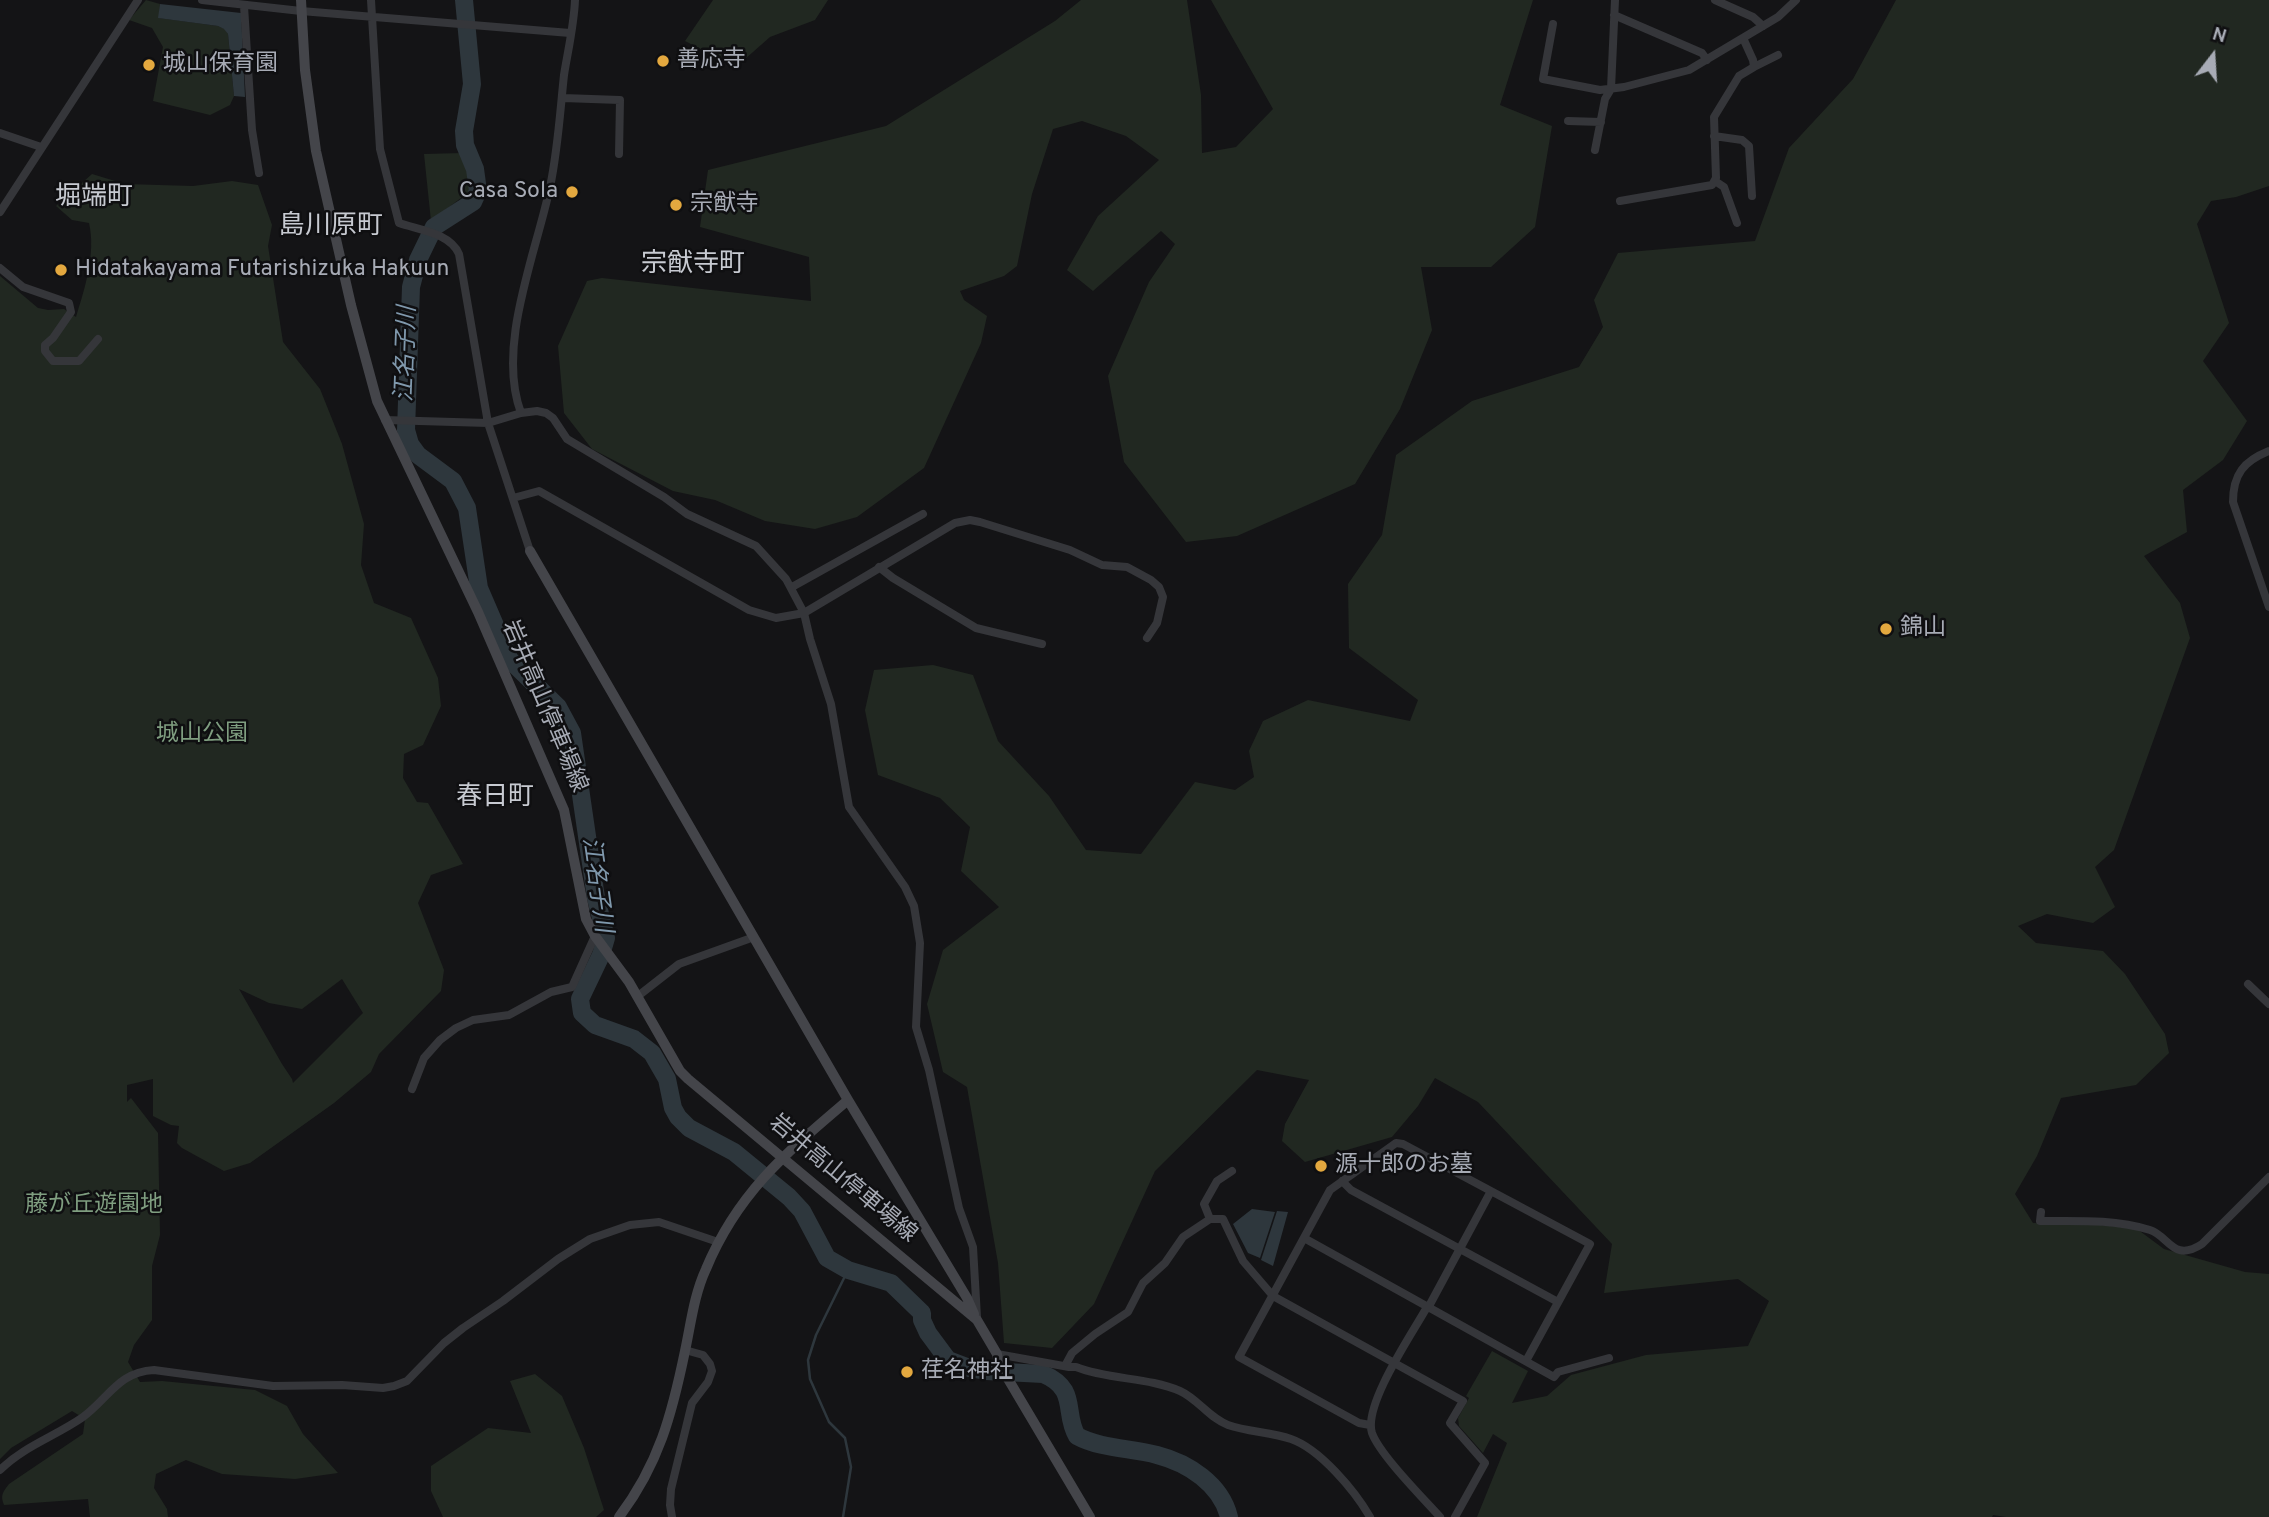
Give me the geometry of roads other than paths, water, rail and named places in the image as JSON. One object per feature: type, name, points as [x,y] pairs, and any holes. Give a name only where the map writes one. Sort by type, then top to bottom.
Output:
[{"type":"main road","name":"岩井高山停車場線","points":[[301,6],[308,97],[319,170],[360,342],[377,401],[478,612],[564,810],[583,910],[596,937],[638,996],[680,1071],[977,1320],[1010,1382],[1090,1517]]},
{"type":"main road","points":[[530,551],[848,1100],[967,1298],[977,1320]]},
{"type":"main road","points":[[619,1517],[647,1474],[664,1436],[695,1299],[718,1242],[754,1186],[782,1157],[848,1100]]},
{"type":"street","points":[[0,212],[138,0]]},
{"type":"street","points":[[202,0],[244,6],[301,6],[570,33]]},
{"type":"street","points":[[371,0],[380,149],[399,223],[439,236],[455,245],[459,254],[488,423],[530,551]]},
{"type":"street","points":[[521,413],[515,397],[513,377],[517,312],[550,188],[575,0]]},
{"type":"street","points":[[1595,150],[1605,99],[1611,89],[1615,0]]},
{"type":"street","points":[[1715,0],[1753,17],[1763,26]]},
{"type":"street","points":[[1553,24],[1543,79],[1600,90],[1611,89],[1689,71],[1778,18],[1797,0]]},
{"type":"street","points":[[244,6],[252,130],[259,173]]},
{"type":"street","points":[[1615,15],[1702,52],[1707,60]]},
{"type":"street","points":[[1743,38],[1754,67]]},
{"type":"street","points":[[1620,201],[1712,185],[1715,181],[1716,113],[1739,76],[1778,55]]},
{"type":"street","points":[[563,99],[620,100],[619,154]]},
{"type":"street","points":[[1567,121],[1601,122]]},
{"type":"street","points":[[0,133],[41,147]]},
{"type":"street","points":[[1714,136],[1742,140],[1749,146],[1752,196]]},
{"type":"street","points":[[1715,181],[1726,190],[1737,223]]},
{"type":"street","points":[[0,268],[23,287],[69,303],[71,312],[45,345],[45,351],[53,361],[79,361],[98,340]]},
{"type":"street","points":[[385,420],[488,423],[537,411],[550,416],[567,439],[664,496],[687,514],[757,546],[792,587],[804,613],[831,704],[849,807],[905,887],[914,906],[920,943],[916,1027],[929,1069],[959,1208],[975,1258],[977,1320]]},
{"type":"street","points":[[2269,452],[2252,458],[2241,471],[2235,485],[2233,502],[2269,607]]},
{"type":"street","points":[[513,498],[540,491],[760,614],[781,618],[804,613],[955,523],[971,520],[1070,550],[1102,565],[1127,567],[1152,580],[1163,597],[1157,623],[1147,638]]},
{"type":"street","points":[[792,587],[923,514]]},
{"type":"street","points":[[878,567],[976,628],[1042,644]]},
{"type":"street","points":[[412,1089],[424,1058],[440,1040],[456,1028],[473,1020],[509,1015],[551,992],[572,987],[596,937]]},
{"type":"street","points":[[638,996],[679,964],[754,937]]},
{"type":"street","points":[[2248,984],[2269,1004]]},
{"type":"street","points":[[1370,1425],[1359,1423],[1240,1357],[1330,1190],[1399,1143],[1590,1244],[1526,1362]]},
{"type":"street","points":[[1210,1219],[1204,1204],[1217,1181],[1232,1171]]},
{"type":"street","points":[[2041,1212],[2040,1221],[2119,1223],[2154,1231],[2172,1247],[2186,1250],[2202,1244],[2269,1177]]},
{"type":"street","points":[[1342,1181],[1350,1189],[1558,1302]]},
{"type":"street","points":[[1440,1517],[1379,1447],[1370,1425],[1375,1401],[1491,1191]]},
{"type":"street","points":[[1065,1366],[1072,1353],[1128,1312],[1143,1283],[1165,1263],[1178,1241],[1210,1219],[1223,1219],[1243,1261],[1273,1296],[1463,1401],[1450,1423],[1485,1463],[1455,1517]]},
{"type":"street","points":[[0,1470],[38,1441],[85,1416],[122,1381],[141,1371],[155,1370],[273,1386],[394,1386],[407,1381],[444,1343],[463,1328],[590,1239],[630,1225],[659,1222],[718,1242]]},
{"type":"street","points":[[1304,1238],[1554,1377],[1558,1372],[1609,1358]]},
{"type":"street","points":[[672,1517],[671,1489],[692,1404],[708,1382],[712,1371],[703,1355],[685,1350]]},
{"type":"street","points":[[998,1358],[1076,1367],[1182,1391],[1228,1425],[1290,1438],[1309,1448],[1328,1465],[1370,1517]]},
{"type":"waterway","name":"江名子川","points":[[464,0],[472,84],[464,131],[465,145],[475,169],[478,191],[473,202],[434,227],[418,260],[411,287],[406,430],[410,444],[418,455],[453,481],[467,508],[479,588],[510,660],[558,707],[572,733],[596,898],[606,938],[580,999],[582,1013],[595,1025],[634,1039],[652,1053],[667,1079],[673,1108],[678,1117],[689,1128],[734,1152],[789,1197],[802,1211],[827,1258],[848,1270],[891,1283],[922,1313],[928,1333],[948,1360],[969,1368],[1043,1374],[1054,1380],[1066,1394],[1077,1436],[1180,1463],[1211,1485],[1225,1505],[1229,1517]]},
{"type":"waterway","points":[[843,1517],[851,1467],[845,1438],[829,1422],[810,1379],[808,1360],[816,1335],[848,1270]]},
{"type":"place","name":"善応寺","points":[[663,61]]},
{"type":"place","name":"城山保育園","points":[[149,65]]},
{"type":"place","name":"Casa Sola","points":[[572,192]]},
{"type":"place","name":"宗猷寺","points":[[676,205]]},
{"type":"place","name":"Hidatakayama Futarishizuka Hakuun","points":[[61,270]]},
{"type":"place","name":"錦山","points":[[1886,629]]},
{"type":"place","name":"源十郎のお墓","points":[[1321,1166]]},
{"type":"place","name":"荏名神社","points":[[907,1372]]},
{"type":"district","name":"堀端町","points":[[94,199]]},
{"type":"district","name":"島川原町","points":[[331,228]]},
{"type":"district","name":"宗猷寺町","points":[[693,266]]},
{"type":"district","name":"春日町","points":[[495,799]]},
{"type":"park label","name":"城山公園","points":[[202,735]]},
{"type":"park label","name":"藤が丘遊園地","points":[[94,1206]]}]
